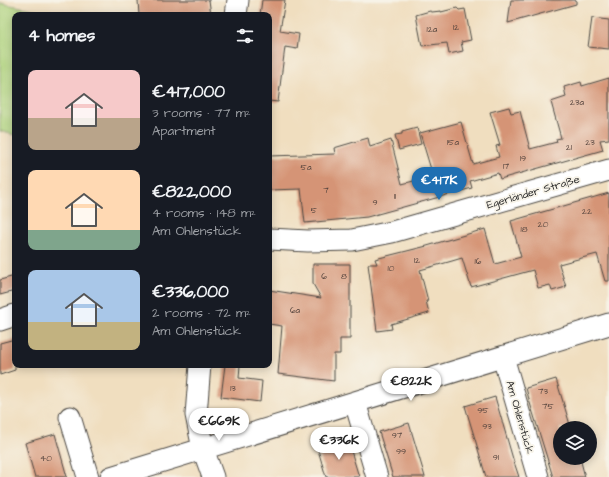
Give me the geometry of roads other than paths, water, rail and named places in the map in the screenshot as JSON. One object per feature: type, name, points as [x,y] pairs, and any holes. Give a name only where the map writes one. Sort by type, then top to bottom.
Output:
[{"type":"street","points":[[236,12],[238,0]]},
{"type":"street","name":"Egerländer Straße","points":[[272,239],[308,241],[352,240],[392,232],[609,170]]},
{"type":"street","points":[[0,320],[12,316]]},
{"type":"street","points":[[111,477],[609,324]]},
{"type":"street","name":"Am Ohlenstück","points":[[503,357],[538,477]]},
{"type":"street","points":[[200,368],[196,415],[203,449],[213,477]]},
{"type":"street","points":[[355,402],[377,477]]},
{"type":"street","points":[[70,417],[88,477]]}]
